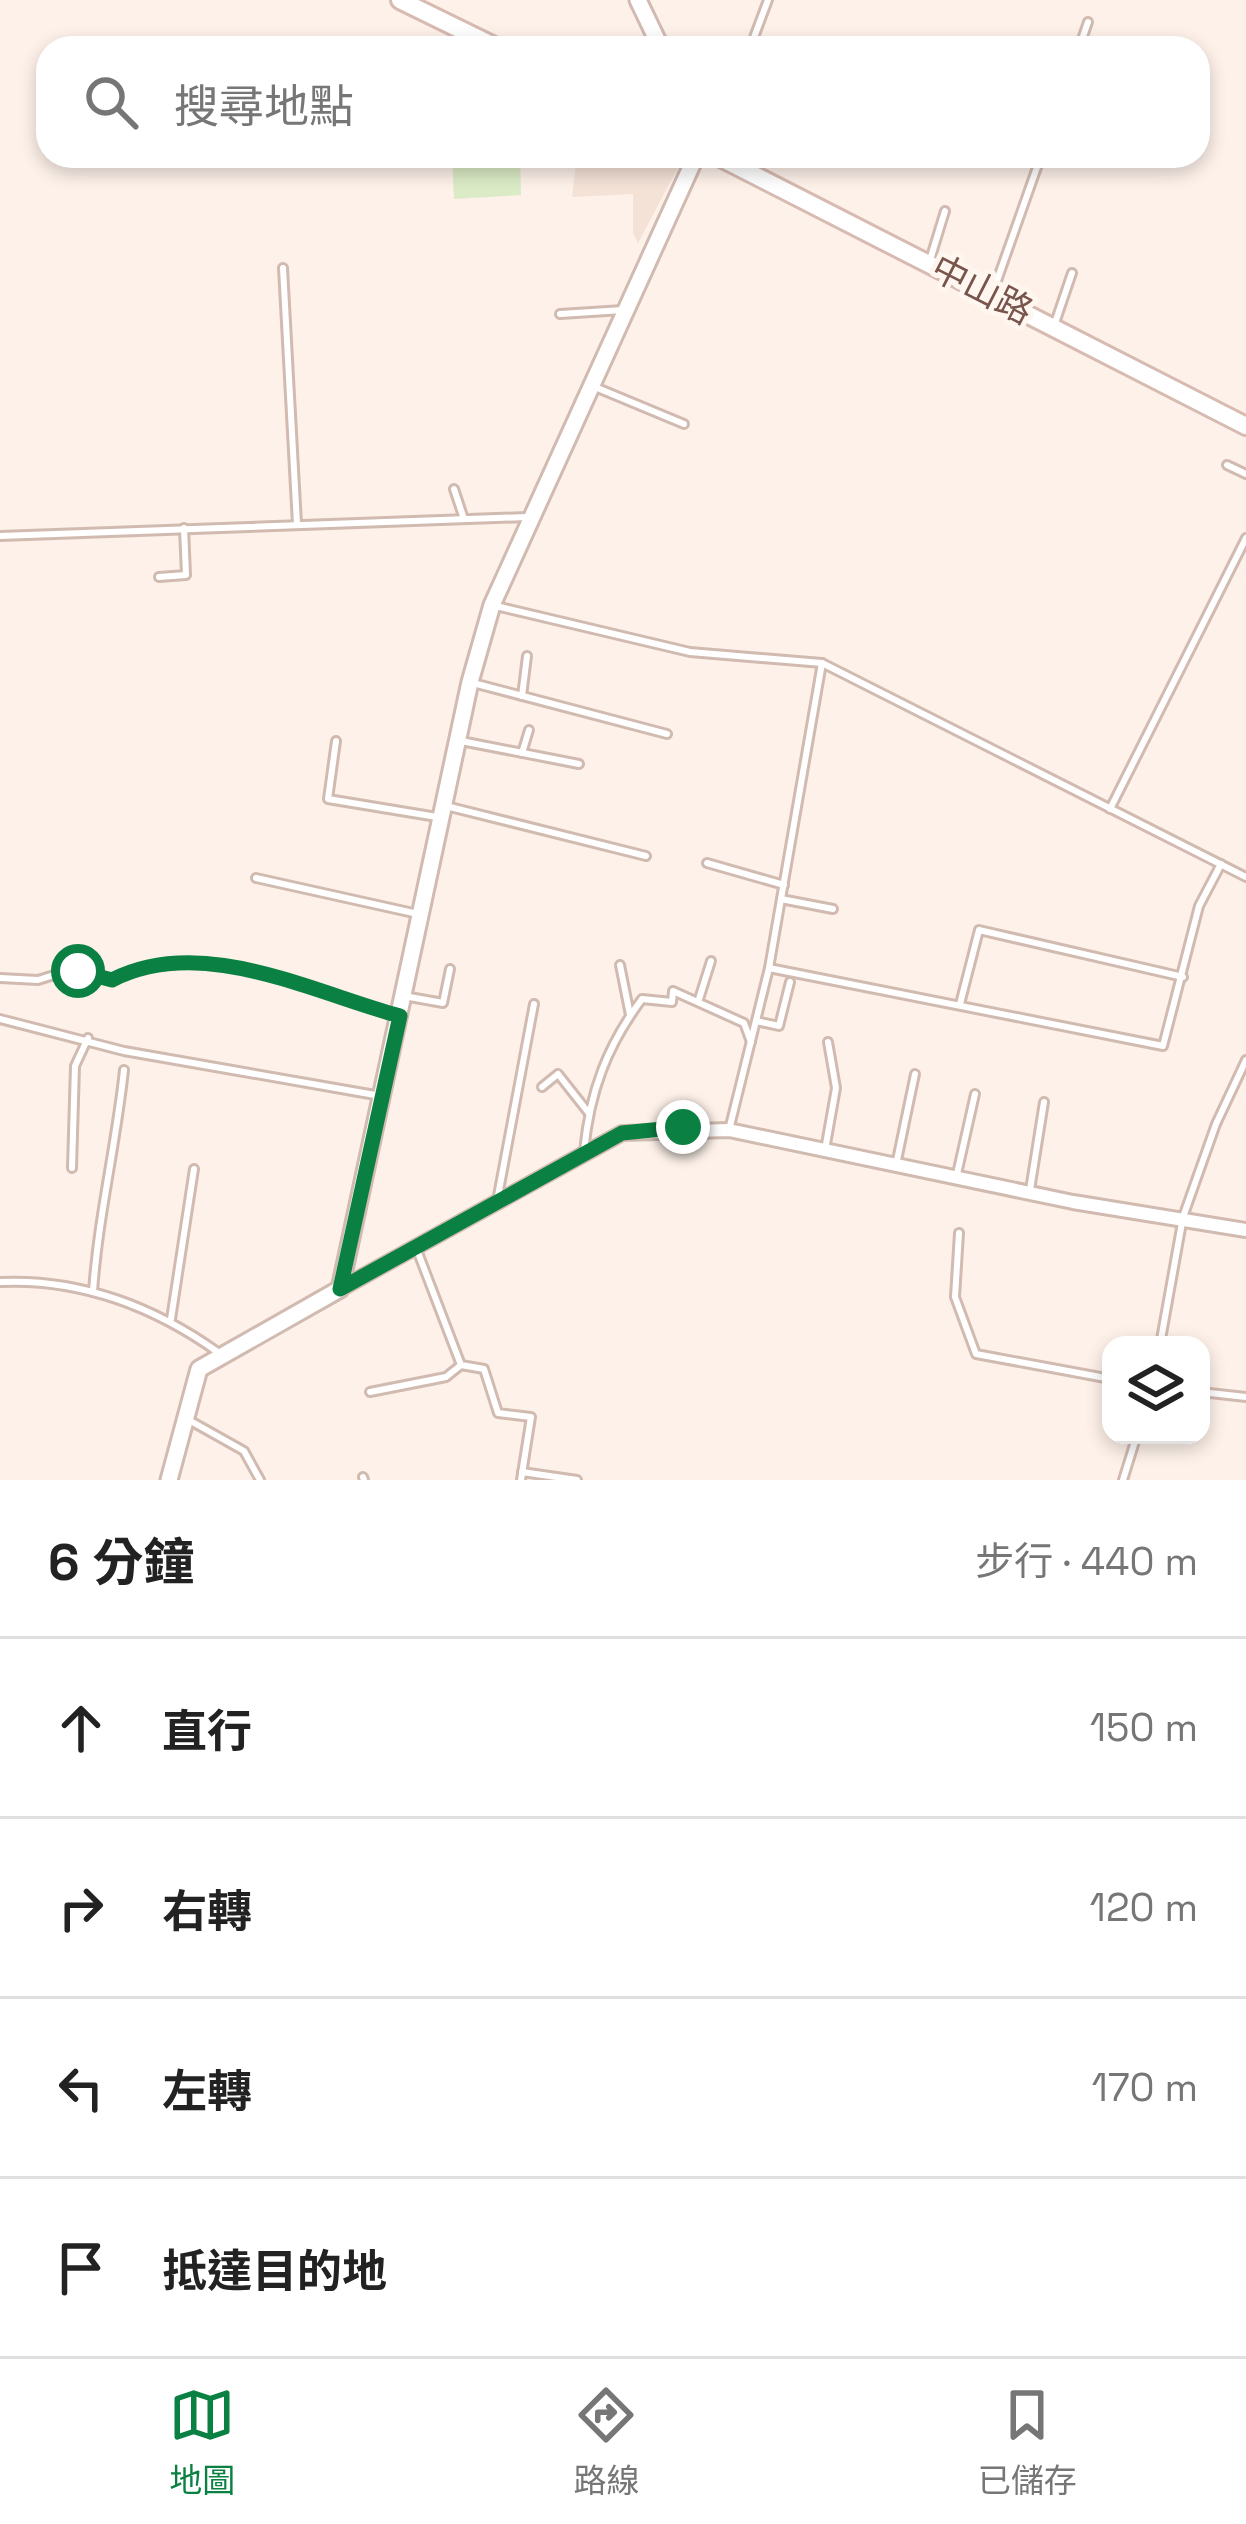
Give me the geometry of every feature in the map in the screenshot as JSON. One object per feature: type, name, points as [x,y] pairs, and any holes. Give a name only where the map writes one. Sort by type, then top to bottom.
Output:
[{"type":"main road","points":[[400,0],[474,36]]},
{"type":"main road","name":"中山路","points":[[740,168],[1246,426]]},
{"type":"street","points":[[638,0],[655,36]]},
{"type":"street","points":[[340,1289],[385,1096],[457,740],[492,605],[691,168]]},
{"type":"street","points":[[169,1480],[199,1369],[622,1133],[729,1130],[1030,1193],[1246,1230]]},
{"type":"lane","points":[[754,36],[768,0]]},
{"type":"lane","points":[[1083,36],[1088,22]]},
{"type":"lane","points":[[992,295],[1037,168]]},
{"type":"lane","points":[[929,263],[945,211]]},
{"type":"lane","points":[[283,268],[297,524]]},
{"type":"lane","points":[[1053,327],[1072,273]]},
{"type":"lane","points":[[560,314],[626,310]]},
{"type":"lane","points":[[591,386],[684,424]]},
{"type":"lane","points":[[1227,465],[1246,474]]},
{"type":"lane","points":[[454,489],[464,519]]},
{"type":"lane","points":[[0,536],[530,517]]},
{"type":"lane","points":[[158,577],[186,575],[184,528]]},
{"type":"lane","points":[[1110,808],[1246,538]]},
{"type":"lane","points":[[492,605],[690,652],[822,663],[1246,877]]},
{"type":"lane","points":[[522,696],[527,656]]},
{"type":"lane","points":[[729,1130],[769,968],[822,663]]},
{"type":"lane","points":[[470,682],[667,734]]},
{"type":"lane","points":[[522,753],[529,730]]},
{"type":"lane","points":[[457,740],[579,764]]},
{"type":"lane","points":[[336,741],[328,799],[442,812],[646,856]]},
{"type":"lane","points":[[707,863],[784,885]]},
{"type":"lane","points":[[769,968],[1163,1046],[1199,906],[1221,864]]},
{"type":"lane","points":[[256,878],[422,915]]},
{"type":"lane","points":[[781,899],[833,909]]},
{"type":"lane","points":[[960,1004],[980,930],[1183,977]]},
{"type":"lane","points":[[699,999],[711,961]]},
{"type":"lane","points":[[0,978],[38,980],[70,970],[112,980],[140,965],[239,967],[400,1016]]},
{"type":"lane","points":[[620,965],[630,1015]]},
{"type":"lane","points":[[404,996],[443,1003],[450,969]]},
{"type":"lane","points":[[756,1021],[779,1026],[790,982]]},
{"type":"lane","points":[[584,1154],[588,1112],[610,1042],[642,999],[672,1002],[674,992],[699,999],[744,1023],[751,1042]]},
{"type":"lane","points":[[497,1201],[534,1004]]},
{"type":"lane","points":[[0,1019],[124,1051],[385,1096]]},
{"type":"lane","points":[[71,1168],[75,1066],[88,1038]]},
{"type":"lane","points":[[825,1150],[836,1088],[828,1042]]},
{"type":"lane","points":[[1162,1336],[1183,1217],[1216,1124],[1245,1065]]},
{"type":"lane","points":[[93,1292],[98,1220],[114,1166],[124,1070]]},
{"type":"lane","points":[[542,1087],[558,1074],[588,1112]]},
{"type":"lane","points":[[896,1165],[915,1074]]},
{"type":"lane","points":[[957,1178],[976,1094]]},
{"type":"lane","points":[[1030,1193],[1044,1102]]},
{"type":"lane","points":[[172,1319],[194,1169]]},
{"type":"lane","points":[[959,1233],[956,1297],[976,1354],[1102,1376]]},
{"type":"lane","points":[[416,1246],[461,1365]]},
{"type":"lane","points":[[0,1282],[49,1280],[93,1292],[172,1319],[220,1354]]},
{"type":"lane","points":[[370,1392],[446,1377],[461,1365]]},
{"type":"lane","points":[[461,1365],[484,1370],[498,1412],[531,1417],[522,1476],[577,1480]]},
{"type":"lane","points":[[1210,1393],[1246,1397]]},
{"type":"lane","points":[[184,1417],[244,1450],[260,1480]]},
{"type":"lane","points":[[1123,1480],[1134,1444]]},
{"type":"shaded area","points":[[576,168],[678,168],[638,243],[633,233],[633,194],[572,197]]},
{"type":"green space","points":[[453,168],[520,168],[521,195],[454,199]]},
{"type":"route","points":[[78,971],[112,980],[140,965],[239,967],[400,1016],[340,1289],[622,1133],[683,1127]]}]
